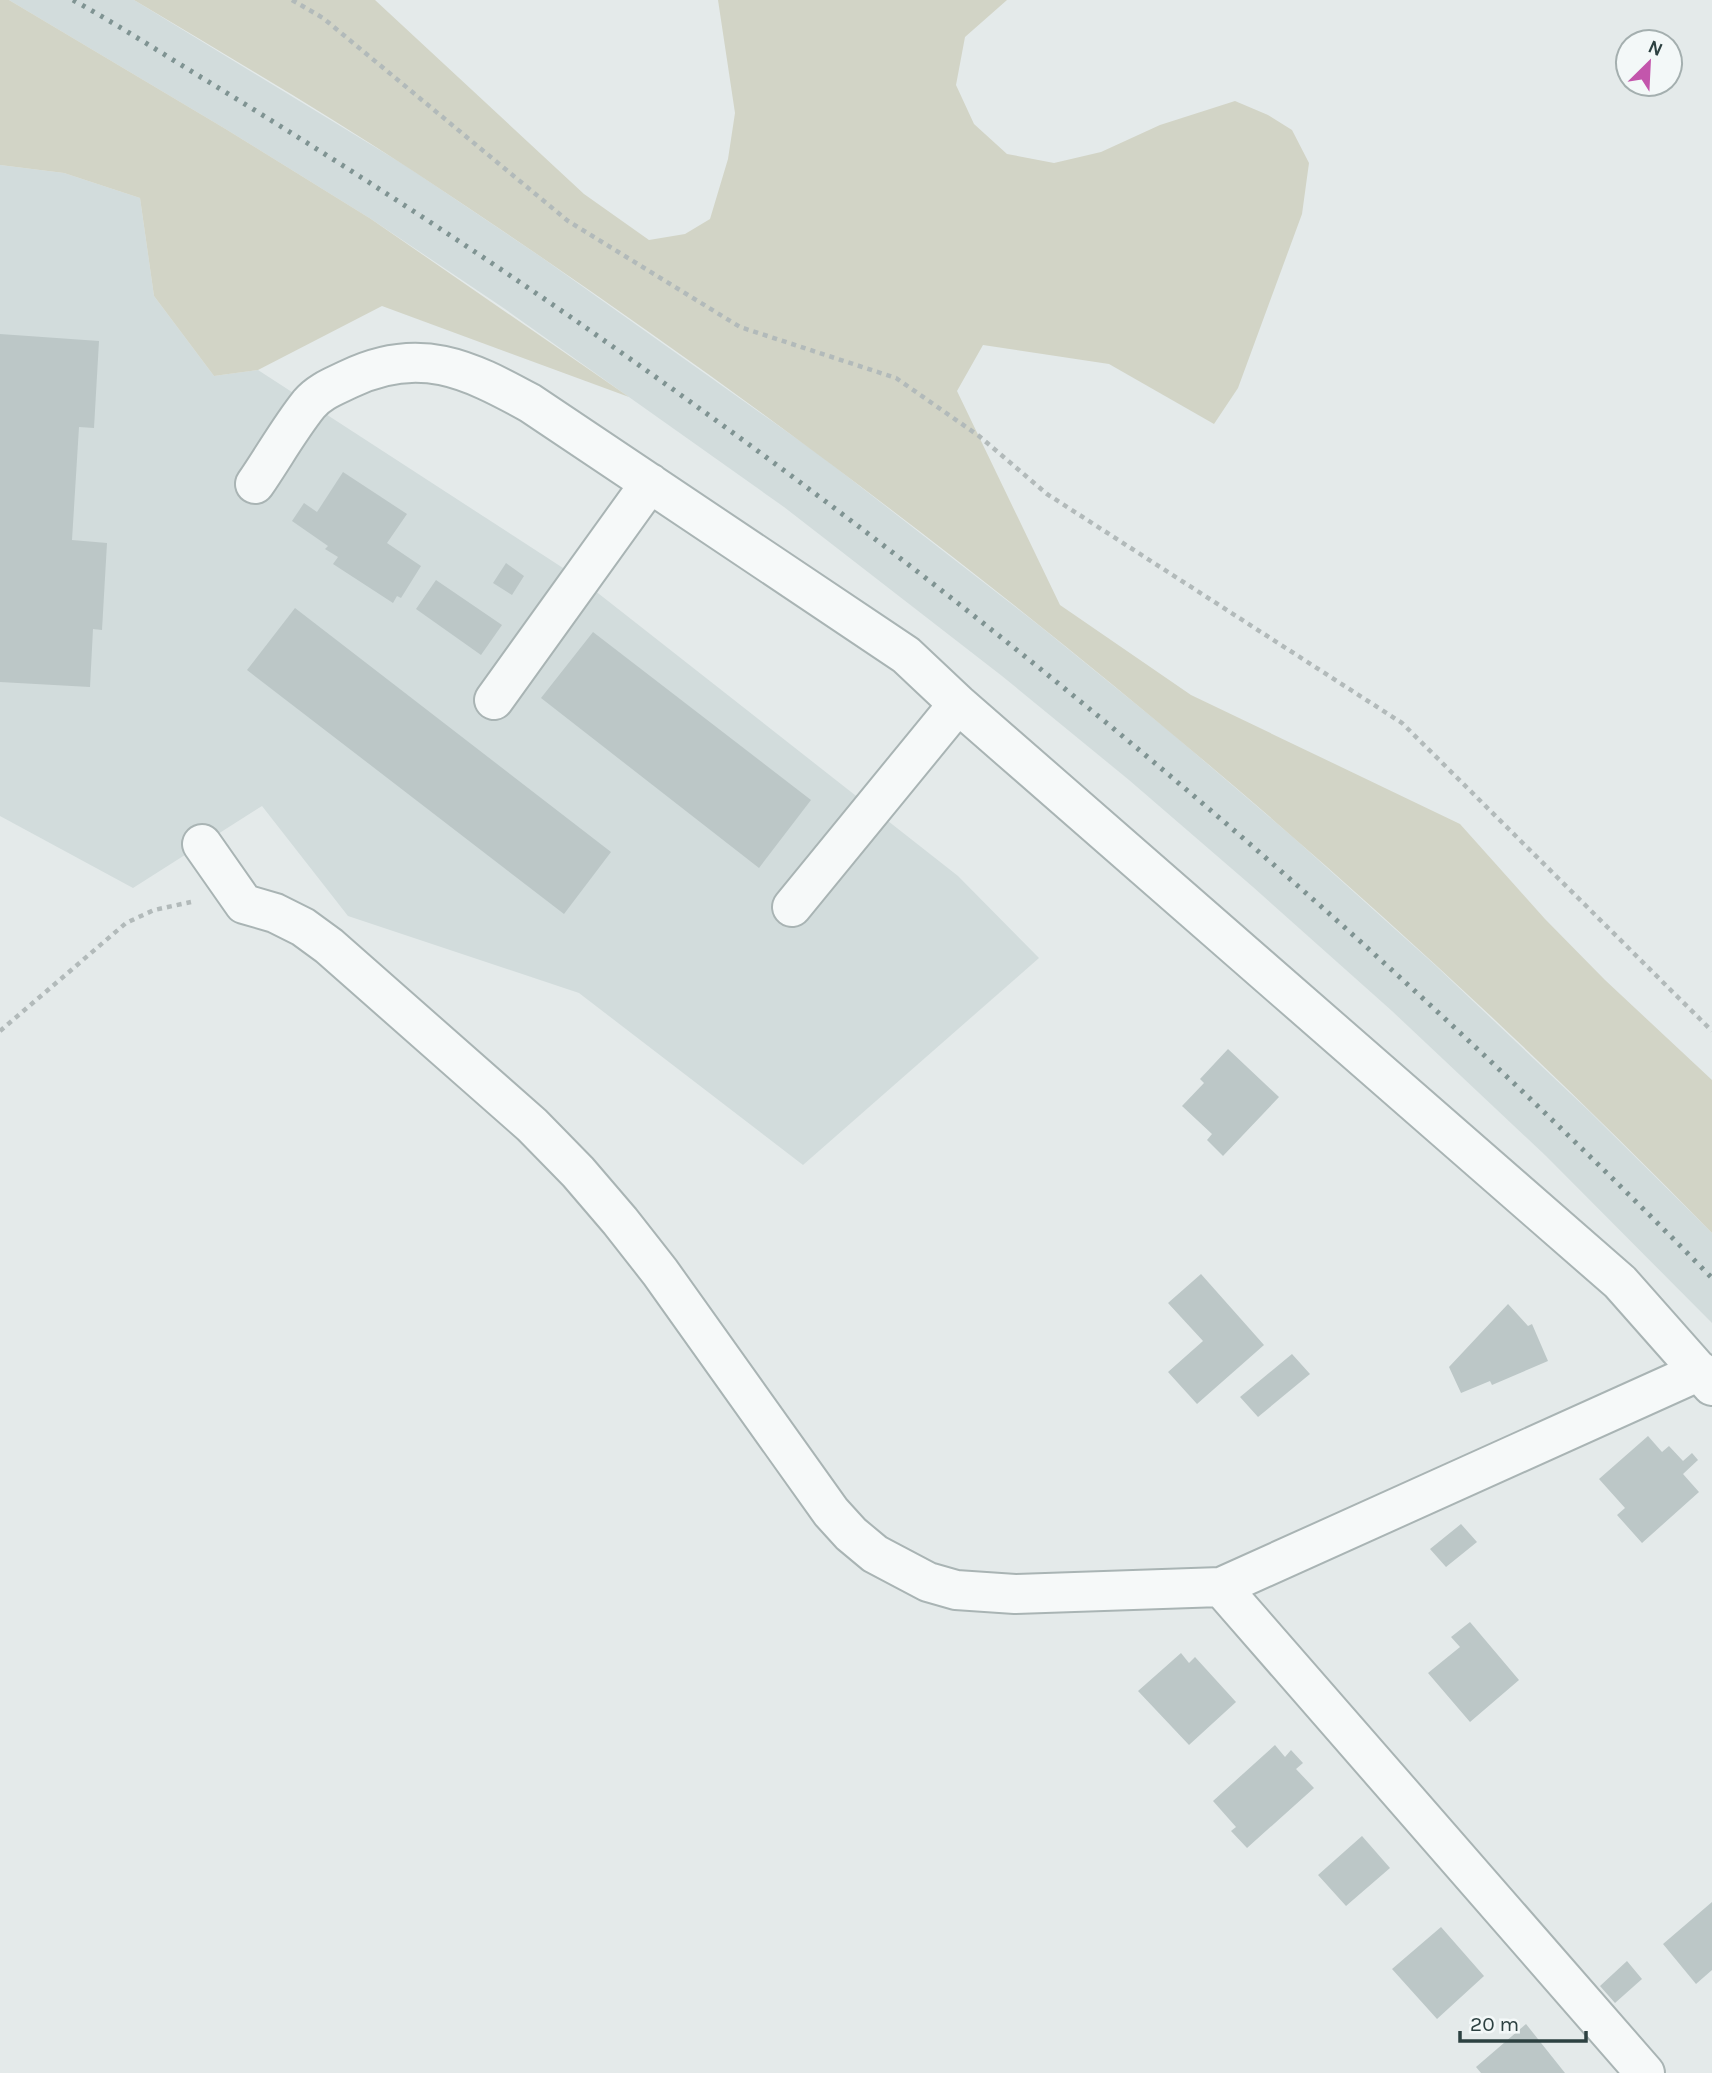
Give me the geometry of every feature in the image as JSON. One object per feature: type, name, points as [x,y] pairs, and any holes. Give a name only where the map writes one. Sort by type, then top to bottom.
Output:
[{"type":"street","points":[[202,844],[244,904],[275,913],[303,927],[329,946],[532,1125],[620,1221],[660,1272],[831,1512],[851,1534],[875,1554],[928,1582],[956,1590],[986,1594],[1222,1587],[1706,1378],[1620,1282],[958,704],[906,655],[569,428],[481,376],[427,361],[373,367],[323,392],[310,404],[255,484]]},
{"type":"street","points":[[494,700],[650,483]]},
{"type":"street","points":[[792,907],[958,704]]},
{"type":"street","points":[[1222,1587],[1645,2073]]},
{"type":"path","points":[[292,0],[323,18],[568,221],[740,327],[896,378],[979,436],[1047,494],[1402,723],[1712,1031]]},
{"type":"path","points":[[0,1031],[126,923],[154,910],[184,902],[244,904]]},
{"type":"shaded area","points":[[0,0],[9,0],[371,219],[629,397],[382,306],[258,370],[214,376],[154,296],[140,198],[64,173],[0,165]]},
{"type":"shaded area","points":[[9,0],[134,0],[406,166],[541,257],[821,456],[1041,627],[1169,731],[1295,839],[1435,965],[1589,1111],[1712,1233],[1712,1323],[1546,1156],[1392,1011],[1129,780],[1002,676],[784,507],[505,309],[371,219]]},
{"type":"shaded area","points":[[134,0],[375,0],[584,194],[649,240],[685,234],[710,219],[728,159],[735,113],[718,0],[1007,0],[965,37],[956,85],[974,124],[1007,154],[1054,163],[1101,152],[1160,125],[1235,101],[1268,115],[1292,130],[1309,163],[1302,214],[1238,388],[1214,424],[1109,364],[983,345],[957,391],[1060,605],[1191,695],[1460,824],[1545,919],[1605,980],[1712,1080],[1712,1233],[1563,1084],[1409,940],[1251,801],[1090,666],[924,535],[756,409],[584,287],[410,169]]},
{"type":"shaded area","points":[[0,165],[64,173],[140,198],[154,296],[214,376],[258,370],[580,579],[958,876],[1039,958],[803,1165],[579,993],[348,916],[262,806],[133,888],[0,816]]},
{"type":"building","points":[[0,334],[99,341],[94,428],[79,427],[72,540],[107,543],[102,630],[93,629],[90,687],[0,682]]},
{"type":"building","points":[[343,472],[407,514],[387,543],[421,566],[401,598],[397,596],[393,603],[333,564],[338,557],[325,549],[328,546],[292,521],[304,503],[317,512]]},
{"type":"building","points":[[506,563],[524,576],[512,595],[493,583]]},
{"type":"building","points":[[436,580],[502,625],[481,655],[416,609]]},
{"type":"building","points":[[295,608],[611,852],[564,914],[247,670]]},
{"type":"building","points":[[593,632],[811,800],[759,868],[541,698]]},
{"type":"building","points":[[1228,1049],[1279,1097],[1223,1156],[1207,1140],[1212,1134],[1182,1106],[1204,1083],[1200,1079]]},
{"type":"building","points":[[1201,1274],[1264,1345],[1197,1404],[1168,1372],[1203,1341],[1168,1303]]},
{"type":"building","points":[[1508,1304],[1528,1326],[1532,1324],[1548,1361],[1492,1385],[1490,1381],[1461,1393],[1449,1367]]},
{"type":"building","points":[[1292,1354],[1310,1374],[1258,1417],[1240,1397]]},
{"type":"building","points":[[1648,1436],[1662,1452],[1669,1446],[1683,1461],[1692,1453],[1698,1460],[1683,1474],[1699,1492],[1642,1543],[1617,1515],[1625,1508],[1599,1479]]},
{"type":"building","points":[[1461,1524],[1477,1542],[1446,1567],[1430,1549]]},
{"type":"building","points":[[1470,1622],[1519,1680],[1470,1722],[1428,1673],[1460,1647],[1451,1637]]},
{"type":"building","points":[[1181,1653],[1189,1663],[1195,1657],[1236,1702],[1189,1745],[1138,1691]]},
{"type":"building","points":[[1275,1745],[1285,1757],[1291,1750],[1303,1763],[1296,1769],[1314,1788],[1247,1848],[1231,1831],[1236,1827],[1213,1801]]},
{"type":"building","points":[[1362,1836],[1390,1868],[1346,1906],[1318,1875]]},
{"type":"building","points":[[1712,1902],[1712,1970],[1696,1984],[1663,1944]]},
{"type":"building","points":[[1441,1927],[1484,1976],[1437,2019],[1392,1969]]},
{"type":"building","points":[[1627,1961],[1642,1979],[1615,2003],[1600,1986]]},
{"type":"building","points":[[1526,2024],[1565,2073],[1481,2073],[1476,2067]]},
{"type":"railway","points":[[73,0],[306,142],[516,279],[765,456],[908,564],[1187,790],[1322,907],[1454,1027],[1712,1278]]}]
